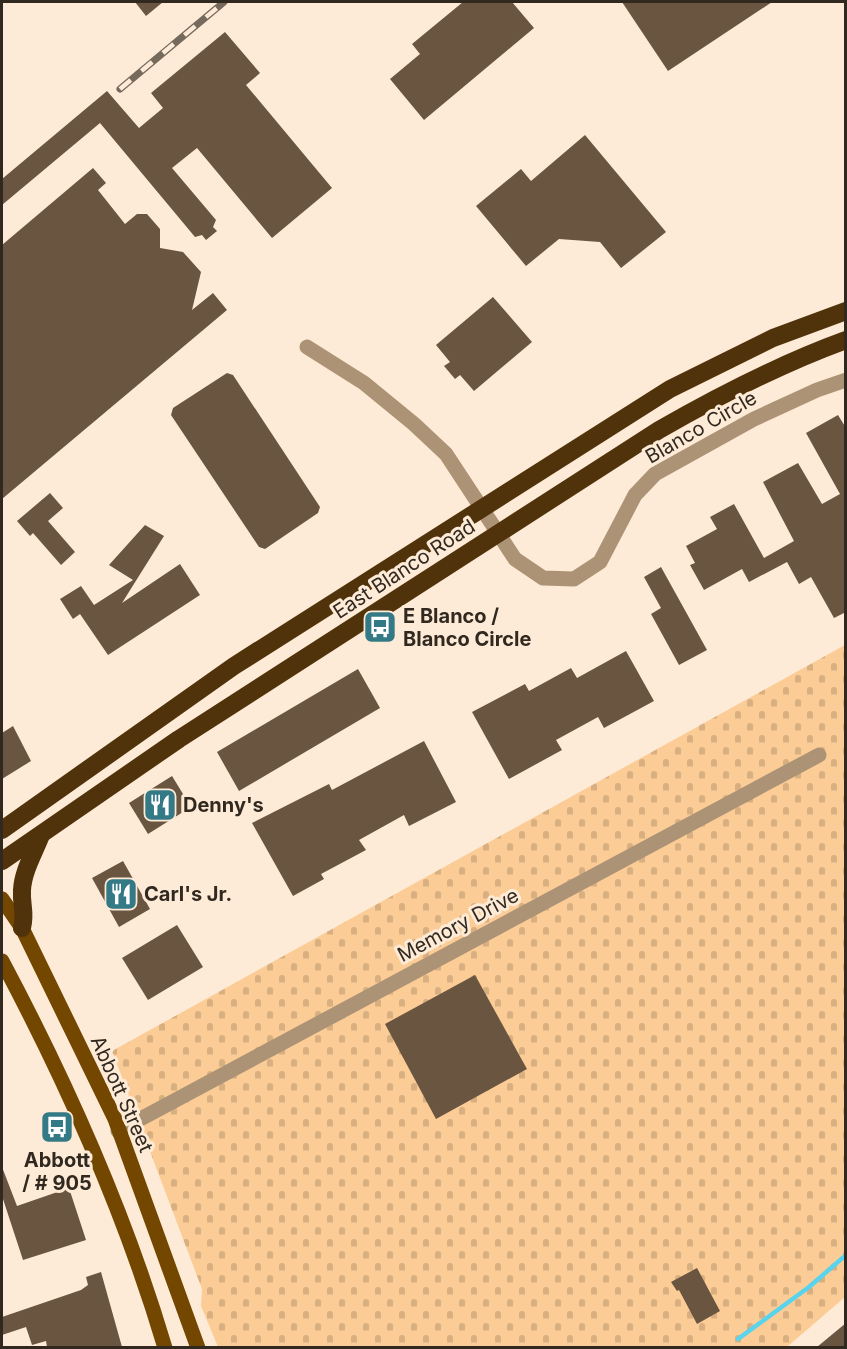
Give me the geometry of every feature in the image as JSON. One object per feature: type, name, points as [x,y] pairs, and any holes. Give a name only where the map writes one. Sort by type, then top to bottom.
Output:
[{"type":"highway","name":"East Blanco Road","points":[[2,830],[234,666],[670,389],[763,342],[846,311]]},
{"type":"highway","name":"East Blanco Road","points":[[2,861],[179,739],[659,430],[736,386],[796,358],[846,340]]},
{"type":"highway","points":[[22,928],[25,914],[21,892],[24,876],[41,835]]},
{"type":"main road","name":"Abbott Street","points":[[2,898],[22,928],[115,1119],[117,1131],[198,1347]]},
{"type":"main road","points":[[2,961],[86,1133],[142,1269],[165,1347]]},
{"type":"street","name":"Blanco Circle","points":[[307,347],[364,383],[414,423],[446,454],[483,508],[514,560],[543,578],[574,579],[600,562],[635,495],[655,474],[754,419],[817,390],[846,380]]},
{"type":"street","name":"Memory Drive","points":[[117,1131],[819,755]]},
{"type":"green space","points":[[845,645],[845,1297],[787,1347],[218,1347],[201,1306],[202,1289],[112,1051]]},
{"type":"building","points":[[135,2],[163,2],[146,16]]},
{"type":"building","points":[[463,2],[512,2],[534,28],[424,120],[390,79],[420,54],[412,44]]},
{"type":"building","points":[[622,2],[772,2],[668,71]]},
{"type":"building","points":[[225,32],[260,73],[246,85],[332,188],[272,238],[197,148],[172,168],[216,220],[213,227],[217,231],[206,240],[202,235],[195,237],[100,123],[2,205],[2,179],[107,91],[139,128],[163,108],[151,93]]},
{"type":"building","points":[[585,135],[666,232],[621,268],[600,242],[559,239],[526,266],[476,206],[521,169],[531,181]]},
{"type":"building","points":[[93,168],[106,183],[98,190],[125,224],[137,214],[147,214],[160,229],[160,248],[183,252],[201,272],[192,310],[213,293],[227,310],[2,499],[2,245]]},
{"type":"building","points":[[493,297],[532,342],[474,391],[460,375],[455,379],[444,366],[450,362],[436,345]]},
{"type":"building","points":[[227,373],[233,375],[320,507],[318,513],[265,549],[259,547],[171,415],[173,408]]},
{"type":"building","points":[[838,415],[846,428],[846,612],[834,618],[811,577],[799,584],[787,562],[749,582],[742,569],[704,590],[690,565],[695,563],[686,546],[717,529],[710,517],[734,504],[764,558],[794,541],[763,482],[798,463],[822,504],[840,494],[806,433]]},
{"type":"building","points":[[50,493],[63,508],[48,521],[75,552],[61,565],[33,533],[30,536],[17,521]]},
{"type":"building","points":[[145,525],[164,536],[122,603],[180,564],[200,595],[108,655],[80,614],[73,619],[60,599],[81,586],[94,605],[133,580],[109,565]]},
{"type":"building","points":[[661,567],[707,650],[679,665],[651,614],[661,608],[644,577]]},
{"type":"building","points":[[626,651],[654,701],[604,728],[598,717],[556,740],[562,750],[509,779],[472,712],[525,684],[529,691],[571,668],[577,678]]},
{"type":"building","points":[[358,669],[380,708],[239,791],[217,752]]},
{"type":"building","points":[[13,726],[31,761],[2,779],[2,733]]},
{"type":"building","points":[[424,741],[456,802],[409,826],[404,815],[359,840],[366,850],[321,874],[324,879],[293,896],[252,823],[329,784],[332,790]]},
{"type":"building","name":"Denny's","points":[[172,776],[191,807],[148,834],[129,803]]},
{"type":"building","name":"Carl's Jr.","points":[[123,861],[150,909],[119,927],[92,878]]},
{"type":"building","points":[[177,925],[203,967],[148,1000],[122,958]]},
{"type":"building","points":[[475,975],[527,1069],[436,1119],[385,1024]]},
{"type":"building","points":[[2,1167],[17,1206],[69,1188],[86,1240],[23,1260],[2,1196]]},
{"type":"building","points":[[697,1268],[720,1311],[697,1324],[679,1290],[677,1291],[671,1282]]},
{"type":"building","points":[[101,1272],[122,1347],[47,1347],[46,1341],[32,1345],[26,1327],[2,1335],[2,1317],[81,1290],[88,1285],[86,1277]]},
{"type":"building","points":[[846,1323],[846,1347],[817,1347]]},
{"type":"waterway","points":[[738,1339],[809,1287],[846,1255]]},
{"type":"railway","points":[[120,89],[224,2]]},
{"type":"place","name":"E Blanco / Blanco Circle","points":[[380,627]]},
{"type":"place","name":"Denny's","points":[[160,805]]},
{"type":"place","name":"Carl's Jr.","points":[[121,894]]},
{"type":"place","name":"Abbott / # 905","points":[[57,1127]]}]
